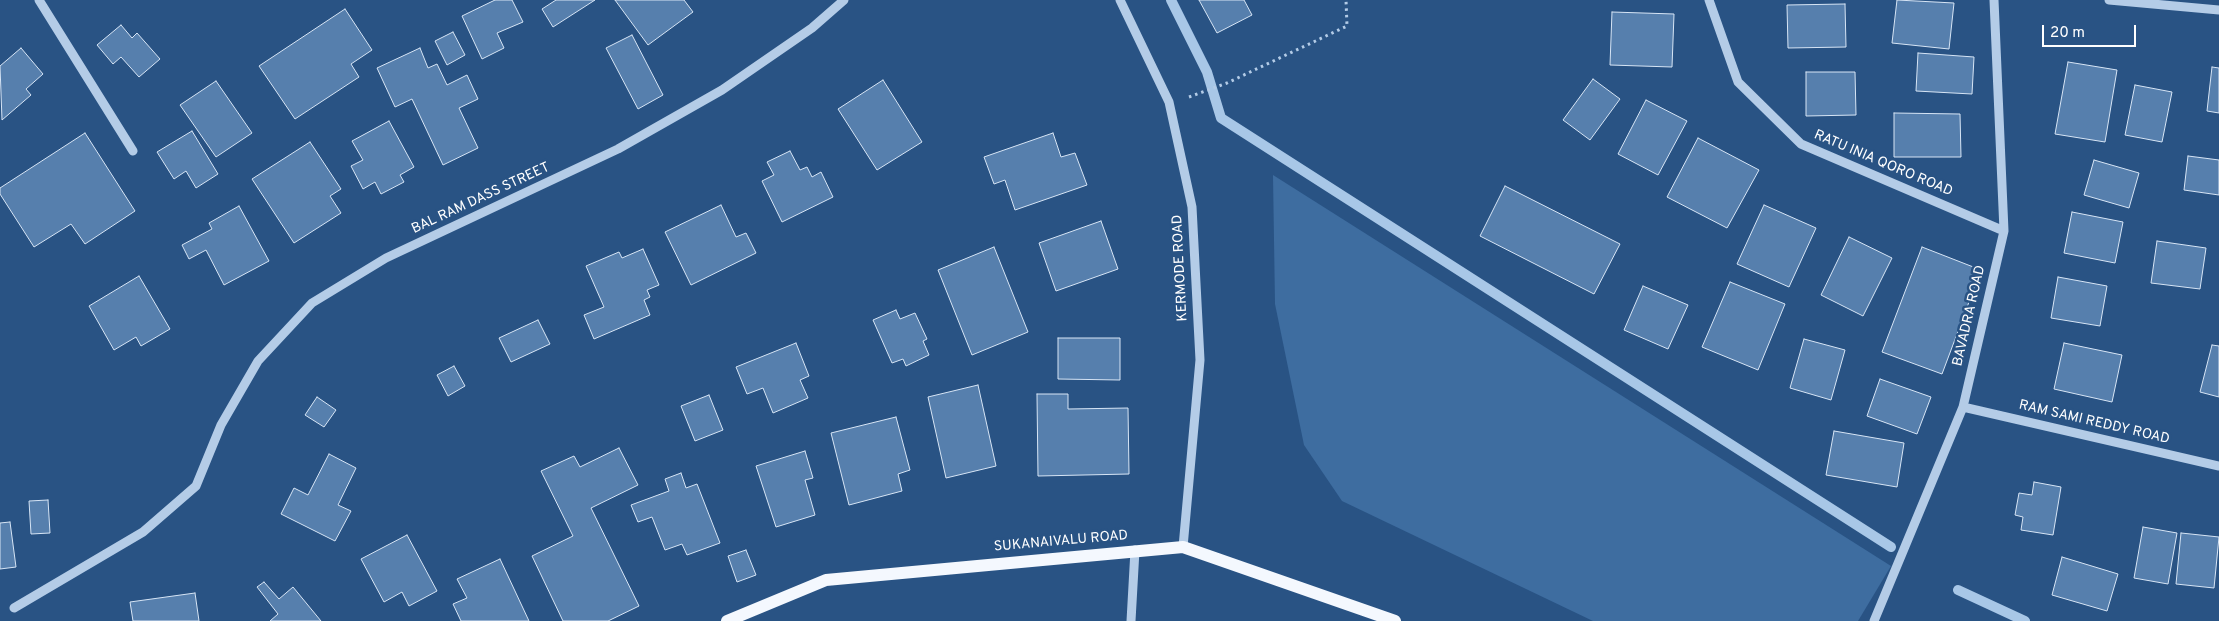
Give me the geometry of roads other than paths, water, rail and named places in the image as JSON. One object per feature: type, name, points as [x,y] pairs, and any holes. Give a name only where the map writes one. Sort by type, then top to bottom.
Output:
[{"type":"main road","name":"SUKANAIVALU ROAD","points":[[727,621],[826,580],[1182,547],[1395,621]]},
{"type":"street","points":[[39,0],[133,151]]},
{"type":"street","name":"BAL RAM DASS STREET","points":[[14,608],[143,532],[196,486],[221,425],[258,361],[312,303],[386,258],[618,149],[722,90],[812,28],[844,0]]},
{"type":"street","name":"KERMODE ROAD","points":[[1120,0],[1169,102],[1192,207],[1200,360],[1182,547]]},
{"type":"street","name":"RATU INIA QORO ROAD","points":[[1709,0],[1738,82],[1802,144],[2004,231]]},
{"type":"street","name":"BAVADRA ROAD","points":[[1874,621],[1963,407],[2004,231],[1994,0]]},
{"type":"street","points":[[2109,0],[2219,10]]},
{"type":"street","name":"RAM SAMI REDDY ROAD","points":[[1963,407],[2219,466]]},
{"type":"street","points":[[1131,621],[1135,550]]},
{"type":"waterway","points":[[1171,0],[1207,72],[1221,118],[1891,547]]},
{"type":"waterway","points":[[1958,590],[2025,621]]}]
